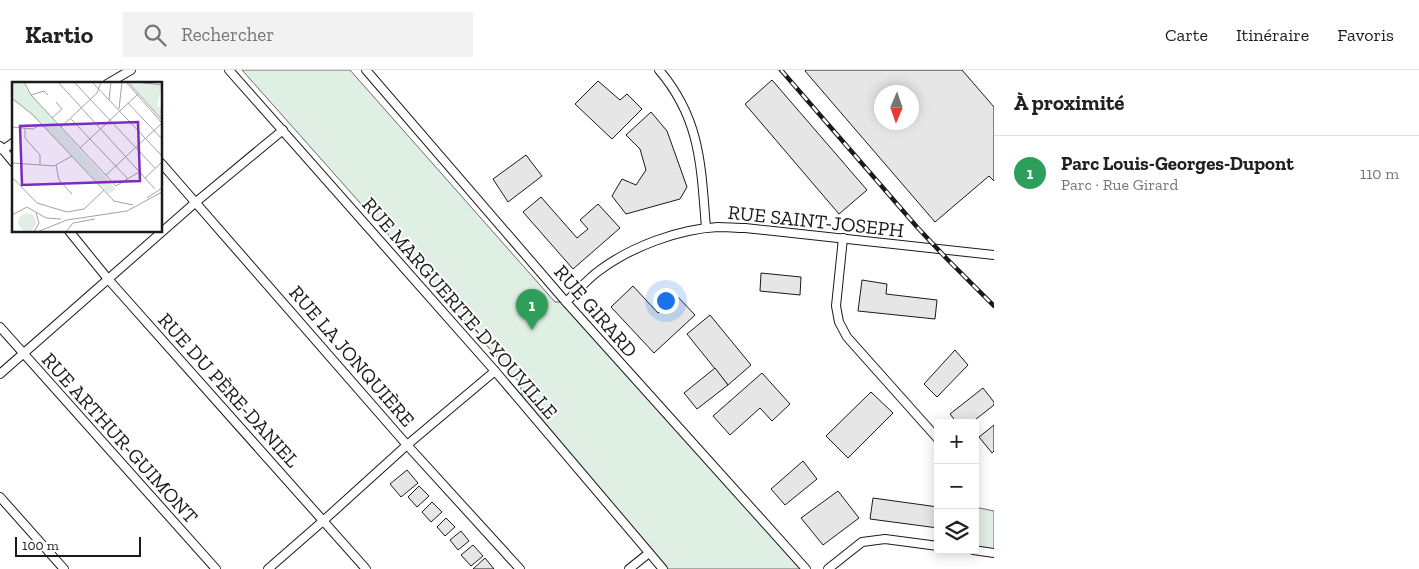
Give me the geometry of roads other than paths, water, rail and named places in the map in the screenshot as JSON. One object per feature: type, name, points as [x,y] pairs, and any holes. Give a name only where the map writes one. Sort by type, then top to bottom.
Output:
[{"type":"street","points":[[111,82],[132,70]]},
{"type":"street","name":"RUE MARGUERITE-D'YOUVILLE","points":[[229,70],[495,371],[663,569]]},
{"type":"street","name":"RUE GIRARD","points":[[366,70],[566,302],[806,569]]},
{"type":"street","points":[[659,70],[681,102],[697,142],[706,228]]},
{"type":"street","points":[[162,232],[283,130]]},
{"type":"street","points":[[2,148],[12,160]]},
{"type":"street","name":"RUE LA JONQUIÈRE","points":[[162,164],[407,444],[520,569]]},
{"type":"street","name":"RUE SAINT-JOSEPH","points":[[566,302],[598,271],[624,255],[672,236],[706,228],[745,228],[994,255]]},
{"type":"street","name":"RUE DU PÈRE-DANIEL","points":[[71,232],[108,279],[366,569]]},
{"type":"street","points":[[0,374],[24,355],[162,232]]},
{"type":"street","points":[[842,238],[836,306],[838,322],[848,337],[934,434]]},
{"type":"street","name":"RUE ARTHUR-GUIMONT","points":[[0,327],[216,569]]},
{"type":"street","points":[[268,569],[323,522],[407,444],[495,371]]},
{"type":"street","points":[[0,497],[64,569]]},
{"type":"street","points":[[828,569],[862,542],[885,539],[934,545]]},
{"type":"street","points":[[979,551],[994,553]]},
{"type":"street","points":[[629,569],[648,553]]},
{"type":"railway","points":[[781,70],[917,227],[994,306]]},
{"type":"place","name":"Parc Louis-Georges-Dupont","points":[[532,330]]}]
